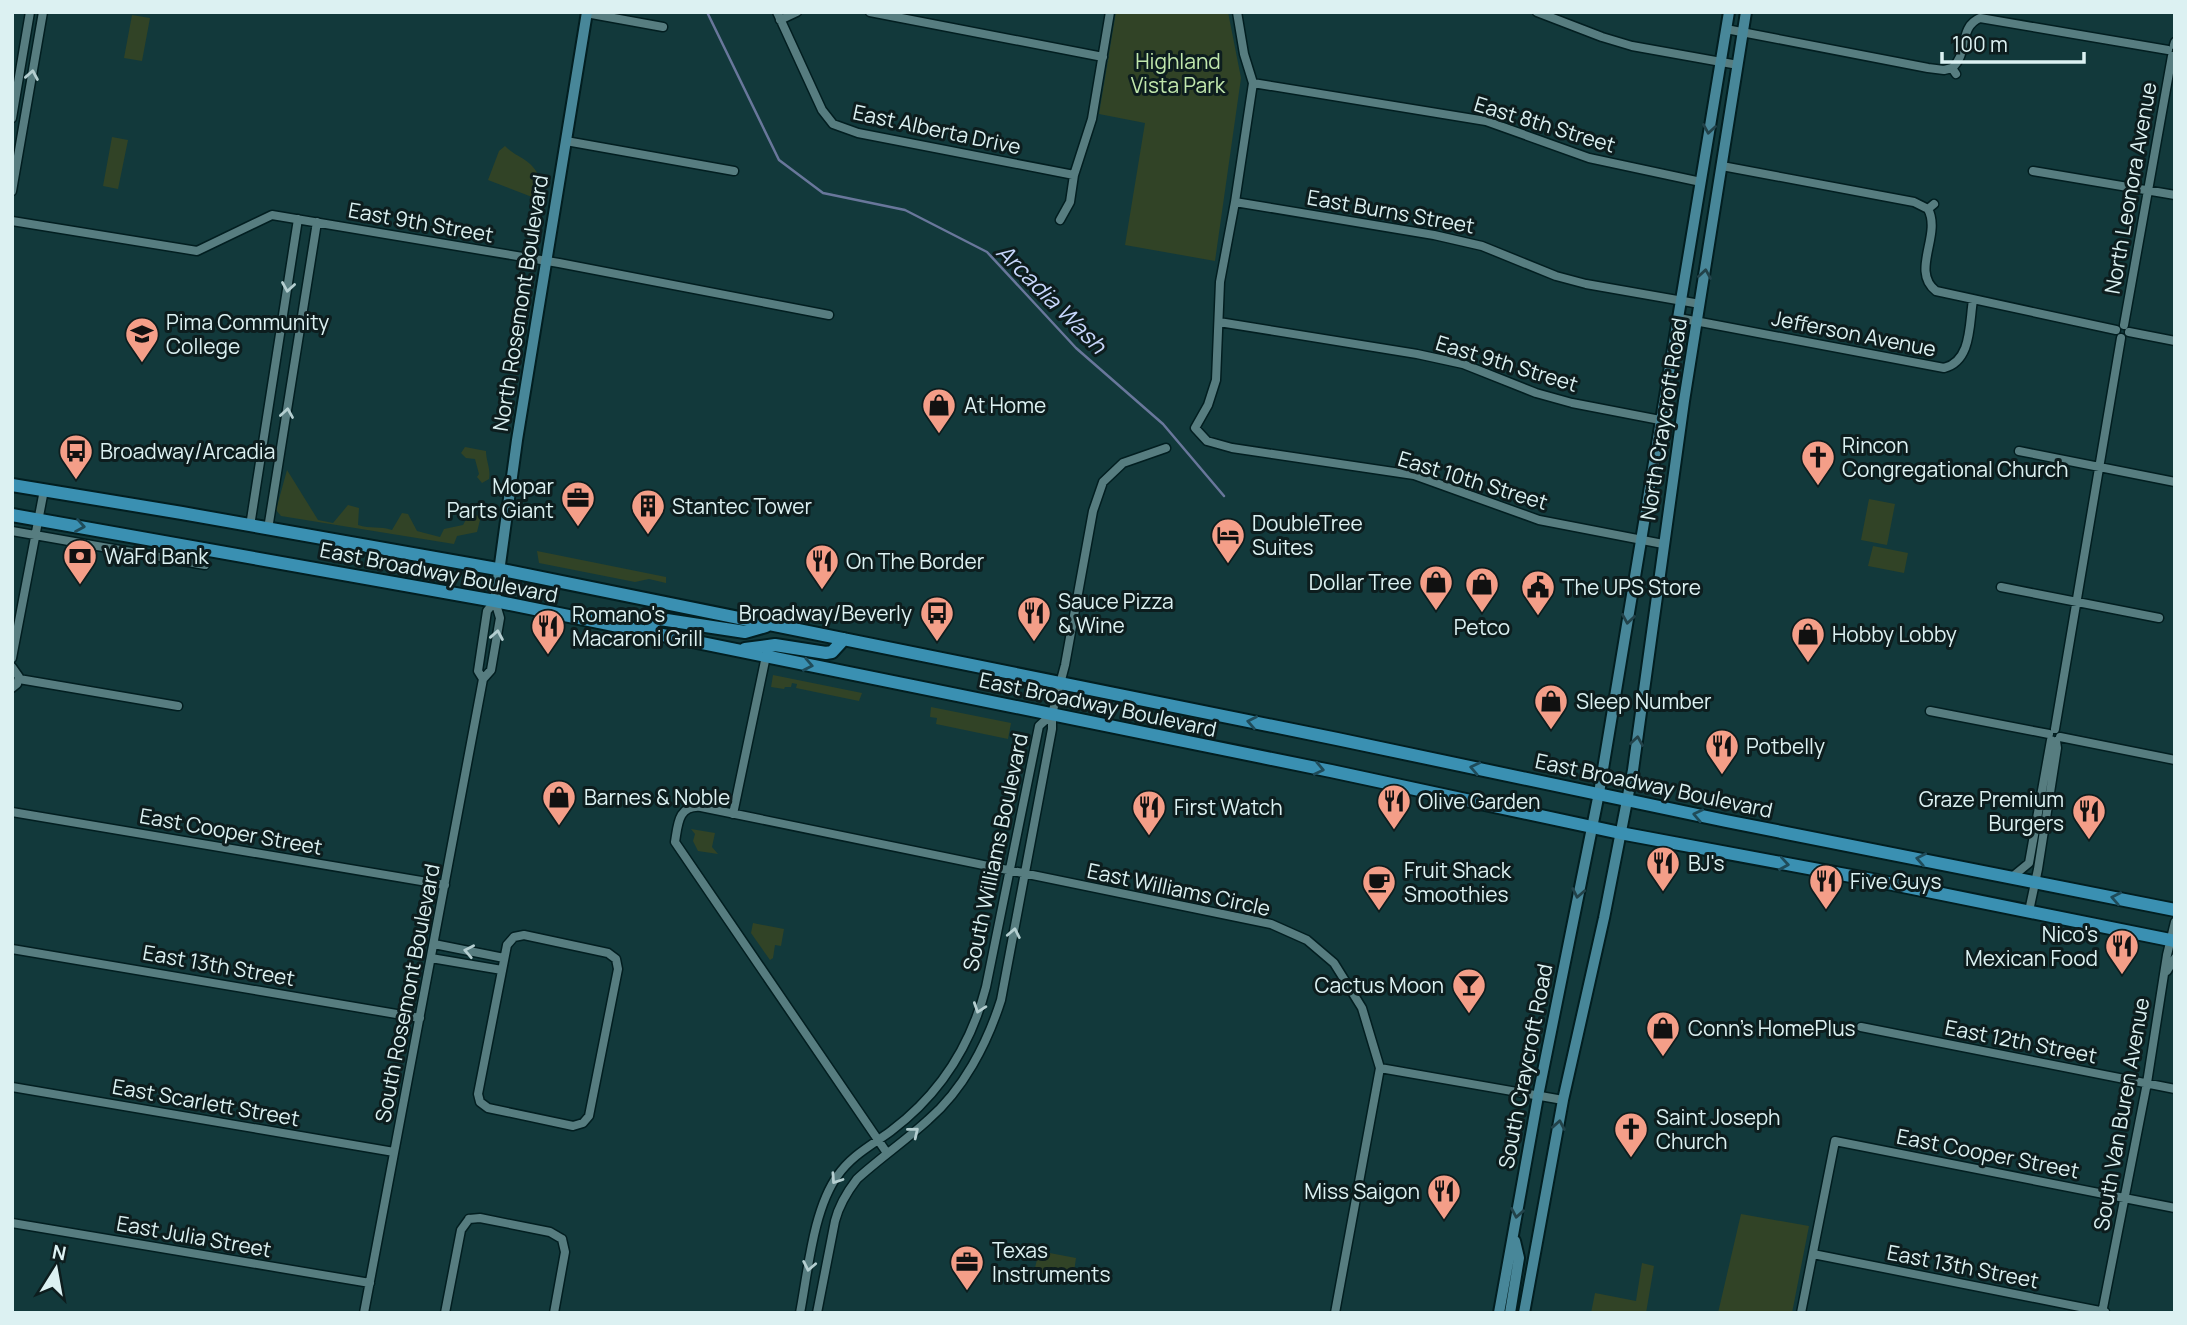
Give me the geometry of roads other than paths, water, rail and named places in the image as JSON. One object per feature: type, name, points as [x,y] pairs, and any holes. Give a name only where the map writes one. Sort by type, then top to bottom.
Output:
[{"type":"main road","name":"North Rosemont Boulevard","points":[[495,601],[497,569],[587,12]]},
{"type":"main road","name":"North Craycroft Road","points":[[1592,826],[1728,12]]},
{"type":"main road","name":"North Craycroft Road","points":[[1620,833],[1644,693],[1696,323],[1746,12]]},
{"type":"main road","name":"East Broadway Boulevard","points":[[12,485],[497,569],[2175,910]]},
{"type":"main road","name":"East Broadway Boulevard","points":[[12,515],[495,601],[1620,833],[2173,940]]},
{"type":"main road","points":[[648,632],[654,621],[660,619],[745,632],[770,625]]},
{"type":"main road","points":[[738,651],[775,645],[826,653],[832,652],[844,639]]},
{"type":"main road","name":"South Craycroft Road","points":[[1499,1313],[1538,1096],[1592,826]]},
{"type":"main road","points":[[1524,1313],[1563,1100],[1620,833]]},
{"type":"main road","points":[[1510,1313],[1519,1258],[1513,1235]]},
{"type":"street","points":[[24,119],[12,117],[30,12]]},
{"type":"street","points":[[12,191],[43,12]]},
{"type":"street","points":[[587,12],[663,27]]},
{"type":"street","points":[[779,16],[797,12]]},
{"type":"street","points":[[870,12],[1103,57]]},
{"type":"street","points":[[1060,220],[1070,202],[1074,175],[1092,119],[1110,12]]},
{"type":"street","points":[[1219,323],[1217,302],[1253,83],[1244,54],[1237,12]]},
{"type":"street","points":[[1537,12],[1632,46],[1738,65]]},
{"type":"street","name":"East Alberta Drive","points":[[779,16],[822,110],[833,124],[858,133],[1074,175]]},
{"type":"street","points":[[1726,29],[1954,71],[1960,60],[1967,29],[1973,21],[1989,19],[2173,49]]},
{"type":"street","points":[[24,44],[37,47]]},
{"type":"street","name":"North Leonora Avenue","points":[[2029,911],[2054,736],[2122,331],[2173,49]]},
{"type":"street","name":"East 8th Street","points":[[1253,83],[1486,121],[1589,158],[1700,183]]},
{"type":"street","points":[[566,141],[734,171]]},
{"type":"street","points":[[1722,166],[1931,207],[1933,226],[1925,268],[1927,281],[1936,291],[2175,341]]},
{"type":"street","points":[[2034,171],[2175,195]]},
{"type":"street","name":"East Burns Street","points":[[1235,202],[1434,235],[1482,246],[1556,276],[1586,284],[1700,304]]},
{"type":"street","name":"East 9th Street","points":[[12,221],[197,251],[272,215],[547,261],[829,315]]},
{"type":"street","points":[[250,526],[298,219]]},
{"type":"street","points":[[268,529],[317,222]]},
{"type":"street","name":"Jefferson Avenue","points":[[1679,318],[1944,368],[1952,366],[1963,356],[1973,300]]},
{"type":"street","name":"East 9th Street","points":[[1219,323],[1417,354],[1463,365],[1548,397],[1660,420]]},
{"type":"street","name":"East 10th Street","points":[[1219,323],[1216,380],[1208,405],[1195,428],[1207,440],[1231,448],[1414,475],[1539,520],[1663,544]]},
{"type":"street","points":[[1052,714],[1061,683],[1093,511],[1103,482],[1123,463],[1166,448]]},
{"type":"street","points":[[2019,451],[2175,482]]},
{"type":"street","points":[[12,658],[44,490]]},
{"type":"street","points":[[12,531],[205,565]]},
{"type":"street","points":[[2001,587],[2159,618]]},
{"type":"street","name":"South Rosemont Boulevard","points":[[483,679],[478,671],[485,624],[487,611],[495,601]]},
{"type":"street","name":"South Rosemont Boulevard","points":[[364,1313],[483,679],[491,670],[500,618],[495,601]]},
{"type":"street","points":[[733,814],[766,656]]},
{"type":"street","points":[[12,667],[19,678]]},
{"type":"street","points":[[12,688],[19,678]]},
{"type":"street","points":[[19,678],[178,706]]},
{"type":"street","points":[[1930,711],[2175,760]]},
{"type":"street","name":"South Williams Boulevard","points":[[800,1313],[820,1211],[830,1188],[847,1163],[909,1116],[927,1098],[942,1081],[965,1042],[984,996],[1039,726],[1052,714]]},
{"type":"street","name":"South Williams Boulevard","points":[[817,1313],[839,1207],[857,1179],[930,1119],[945,1103],[976,1058],[1002,1000],[1052,729],[1052,714]]},
{"type":"street","name":"East Williams Circle","points":[[887,1153],[675,842],[684,810],[695,807],[733,814],[1271,925],[1307,940],[1335,963],[1362,1008],[1380,1068],[1335,1313]]},
{"type":"street","name":"East Cooper Street","points":[[12,812],[445,885]]},
{"type":"street","name":"North Leonora Avenue","points":[[2012,877],[2028,863],[2038,838]]},
{"type":"street","name":"South Van Buren Avenue","points":[[2104,1312],[2175,922]]},
{"type":"street","points":[[523,936],[608,953],[617,959],[618,969],[589,1116],[583,1123],[573,1126],[488,1108],[480,1102],[478,1094],[504,958],[507,945],[514,937],[523,936]]},
{"type":"street","points":[[433,944],[504,958]]},
{"type":"street","name":"East 13th Street","points":[[12,948],[420,1018]]},
{"type":"street","points":[[431,958],[502,971]]},
{"type":"street","points":[[2163,980],[2175,958]]},
{"type":"street","name":"East 12th Street","points":[[1861,1027],[2175,1089]]},
{"type":"street","points":[[1380,1068],[1563,1100]]},
{"type":"street","name":"East Scarlett Street","points":[[12,1087],[394,1152]]},
{"type":"street","name":"East Cooper Street","points":[[1813,1254],[1835,1141],[2175,1208]]},
{"type":"street","points":[[445,1313],[461,1230],[467,1216],[550,1232],[562,1239],[565,1252],[554,1313]]},
{"type":"street","name":"East Julia Street","points":[[12,1223],[370,1283]]},
{"type":"street","points":[[562,1239],[571,1234]]},
{"type":"street","points":[[1801,1313],[1813,1254]]},
{"type":"street","name":"East 13th Street","points":[[1813,1254],[2104,1312]]},
{"type":"waterway","name":"Arcadia Wash","points":[[707,12],[779,160],[823,193],[905,210],[987,252],[1076,348],[1163,424],[1224,496]]},
{"type":"place","name":"Pima Community College","points":[[142,364]]},
{"type":"place","name":"At Home","points":[[939,435]]},
{"type":"place","name":"Broadway/Arcadia","points":[[76,481]]},
{"type":"place","name":"Rincon Congregational Church","points":[[1818,487]]},
{"type":"place","name":"Mopar Parts Giant","points":[[578,528]]},
{"type":"place","name":"Stantec Tower","points":[[648,536]]},
{"type":"place","name":"DoubleTree Suites","points":[[1228,565]]},
{"type":"place","name":"WaFd Bank","points":[[80,586]]},
{"type":"place","name":"On The Border","points":[[822,591]]},
{"type":"place","name":"Dollar Tree","points":[[1436,612]]},
{"type":"place","name":"Petco","points":[[1482,614]]},
{"type":"place","name":"The UPS Store","points":[[1538,617]]},
{"type":"place","name":"Broadway/Beverly","points":[[937,643]]},
{"type":"place","name":"Sauce Pizza & Wine","points":[[1034,643]]},
{"type":"place","name":"Romano's Macaroni Grill","points":[[548,656]]},
{"type":"place","name":"Hobby Lobby","points":[[1808,664]]},
{"type":"place","name":"Sleep Number","points":[[1551,731]]},
{"type":"place","name":"Potbelly","points":[[1722,776]]},
{"type":"place","name":"Barnes & Noble","points":[[559,827]]},
{"type":"place","name":"Olive Garden","points":[[1394,831]]},
{"type":"place","name":"First Watch","points":[[1149,837]]},
{"type":"place","name":"Graze Premium Burgers","points":[[2089,841]]},
{"type":"place","name":"BJ's","points":[[1663,893]]},
{"type":"place","name":"Five Guys","points":[[1826,911]]},
{"type":"place","name":"Fruit Shack Smoothies","points":[[1379,912]]},
{"type":"place","name":"Nico's Mexican Food","points":[[2122,976]]},
{"type":"place","name":"Cactus Moon","points":[[1469,1015]]},
{"type":"place","name":"Conn’s HomePlus","points":[[1663,1058]]},
{"type":"place","name":"Saint Joseph Church","points":[[1631,1159]]},
{"type":"place","name":"Miss Saigon","points":[[1444,1221]]},
{"type":"place","name":"Texas Instruments","points":[[967,1292]]},
{"type":"park label","name":"Highland Vista Park","points":[[1178,73]]}]
